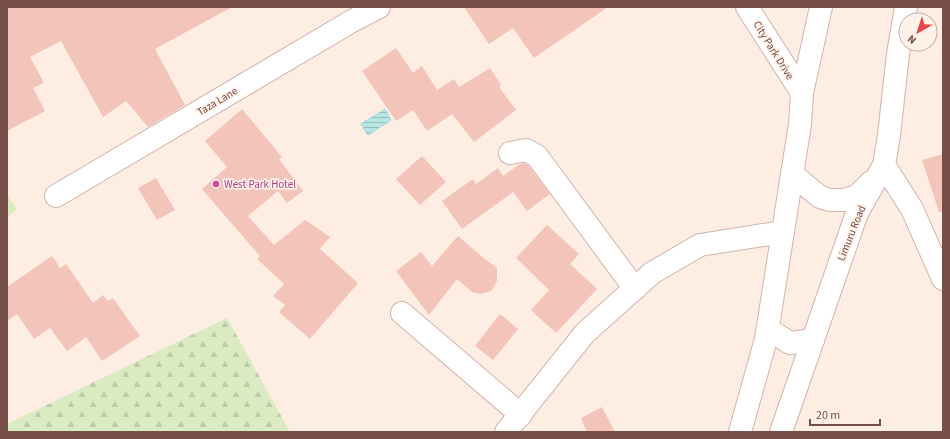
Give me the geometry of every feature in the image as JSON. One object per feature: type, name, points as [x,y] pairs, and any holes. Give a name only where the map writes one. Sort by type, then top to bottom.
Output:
[{"type":"street","name":"Taza Lane","points":[[56,196],[352,21],[379,7]]},
{"type":"street","name":"City Park Drive","points":[[747,7],[802,93]]},
{"type":"street","points":[[740,432],[768,329],[800,124],[802,93],[821,7]]},
{"type":"street","name":"Limuru Road","points":[[781,432],[857,213],[884,165],[889,135],[897,61],[906,7]]},
{"type":"street","points":[[510,153],[526,150],[537,156],[635,289]]},
{"type":"street","points":[[792,174],[820,197],[830,200],[843,200],[857,196],[870,184],[884,165],[912,209],[943,279]]},
{"type":"street","points":[[506,432],[585,333],[652,273],[700,245],[783,232]]},
{"type":"street","points":[[402,313],[521,415]]},
{"type":"street","points":[[768,329],[790,343],[813,340]]},
{"type":"green space","points":[[7,195],[17,209],[7,218]]},
{"type":"green space","points":[[227,318],[290,432],[7,432],[7,424]]},
{"type":"water","points":[[385,109],[391,120],[368,135],[361,124]]},
{"type":"building","points":[[7,7],[232,7],[155,49],[185,105],[148,127],[126,101],[103,117],[61,41],[30,57],[44,83],[33,88],[45,111],[7,131]]},
{"type":"building","points":[[464,7],[608,7],[534,58],[513,28],[489,44]]},
{"type":"building","points":[[396,48],[413,73],[422,66],[437,90],[454,79],[459,87],[490,68],[501,85],[499,87],[516,110],[474,142],[452,114],[427,131],[413,110],[396,121],[362,71]]},
{"type":"building","points":[[242,109],[282,157],[279,159],[303,191],[287,203],[278,191],[248,216],[274,245],[305,220],[330,237],[320,249],[358,283],[310,339],[279,312],[285,305],[273,296],[284,284],[257,259],[260,256],[202,189],[227,167],[205,141]]},
{"type":"building","points":[[943,154],[943,212],[939,212],[922,160]]},
{"type":"building","points":[[422,156],[446,182],[420,205],[396,179]]},
{"type":"building","points":[[524,163],[529,166],[550,194],[527,211],[513,192],[462,229],[442,201],[473,179],[476,184],[498,168],[503,176],[520,164]]},
{"type":"building","points":[[156,178],[175,210],[157,220],[138,188]]},
{"type":"building","points":[[547,225],[579,254],[570,264],[597,289],[556,333],[531,310],[549,290],[516,258]]},
{"type":"building","points":[[458,236],[497,268],[497,281],[491,291],[480,294],[472,292],[457,279],[429,315],[396,271],[421,252],[432,266]]},
{"type":"building","points":[[52,256],[60,268],[66,264],[93,303],[103,295],[108,301],[113,298],[140,336],[102,361],[86,337],[67,351],[50,328],[34,339],[17,314],[7,321],[7,287]]},
{"type":"building","points":[[500,314],[518,329],[493,360],[475,346]]},
{"type":"building","points":[[602,407],[615,432],[587,432],[581,418]]},
{"type":"place","name":"West Park Hotel","points":[[216,184]]}]
